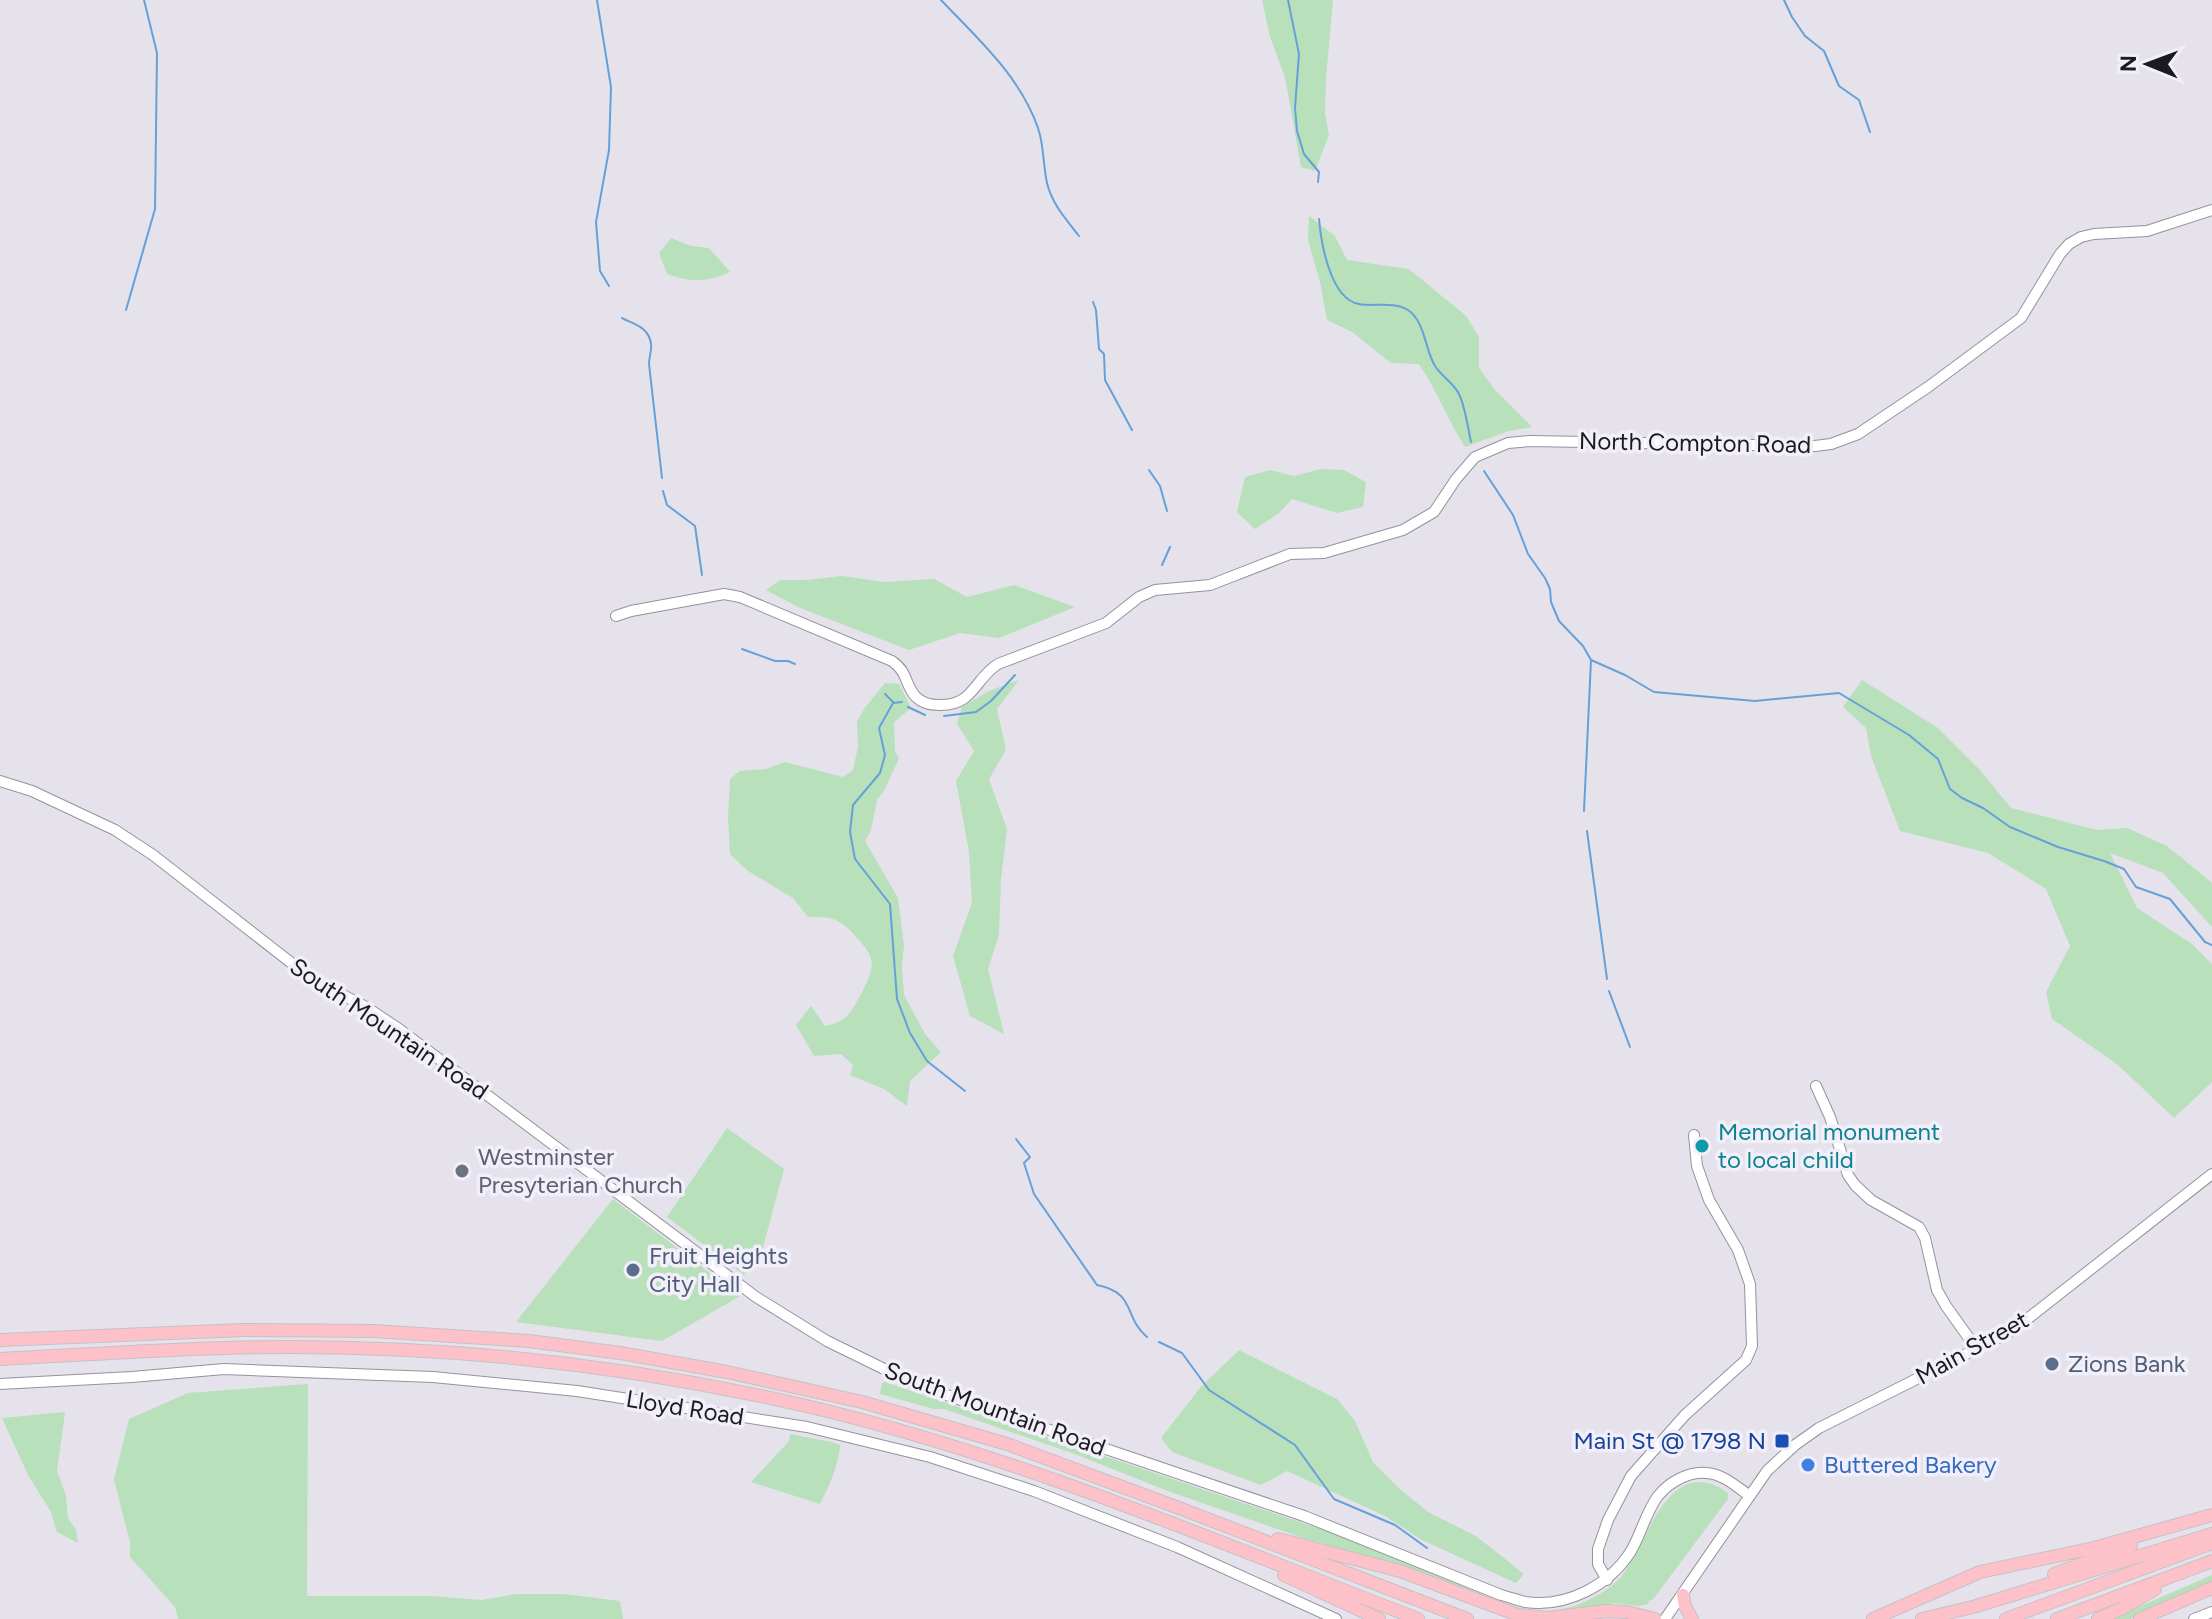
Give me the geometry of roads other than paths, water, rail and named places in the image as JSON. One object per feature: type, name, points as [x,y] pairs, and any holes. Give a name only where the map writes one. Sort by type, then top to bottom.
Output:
[{"type":"highway","points":[[0,1340],[329,1329],[459,1335],[620,1353],[784,1383],[903,1413],[1022,1449],[1467,1619]]},
{"type":"highway","points":[[0,1359],[243,1348],[384,1349],[522,1359],[651,1376],[813,1408],[934,1440],[1053,1479],[1418,1619]]},
{"type":"highway","points":[[1179,1508],[1400,1571],[1518,1615],[1540,1618],[1607,1611],[1655,1619]]},
{"type":"highway","points":[[1873,1619],[1980,1572],[2094,1548],[2212,1515]]},
{"type":"highway","points":[[1961,1609],[2157,1536],[2181,1524]]},
{"type":"highway","points":[[1191,1531],[1379,1619]]},
{"type":"highway","points":[[1922,1619],[2212,1534]]},
{"type":"highway","points":[[2006,1619],[2212,1543]]},
{"type":"highway","points":[[2057,1619],[2212,1561]]},
{"type":"highway","points":[[2098,1619],[2186,1571]]},
{"type":"highway","points":[[2140,1619],[2212,1588]]},
{"type":"highway","points":[[1683,1595],[1692,1619]]},
{"type":"street","name":"North Compton Road","points":[[616,616],[724,594],[740,597],[892,661],[906,675],[910,689],[922,701],[935,706],[953,705],[976,688],[989,669],[1106,623],[1139,597],[1155,590],[1210,585],[1290,554],[1324,553],[1403,530],[1434,512],[1475,457],[1508,443],[1550,441],[1815,446],[1844,440],[1928,387],[2021,318],[2069,244],[2094,234],[2147,231],[2212,210]]},
{"type":"street","name":"South Mountain Road","points":[[0,781],[77,811],[115,830],[153,855],[312,979],[366,1007],[399,1029],[756,1297],[826,1341],[917,1385],[1304,1516],[1501,1595],[1526,1602],[1553,1602],[1575,1596],[1607,1580],[1631,1550],[1659,1494],[1675,1481],[1692,1474],[1708,1473],[1724,1478],[1750,1496]]},
{"type":"street","points":[[1816,1086],[1830,1117],[1848,1175],[1871,1200],[1919,1227],[1925,1238],[1937,1290],[1976,1348]]},
{"type":"street","points":[[1607,1580],[1598,1564],[1598,1549],[1608,1520],[1631,1476],[1685,1415],[1746,1360],[1752,1346],[1750,1284],[1738,1250],[1709,1200],[1697,1166],[1694,1135]]},
{"type":"street","name":"Main Street","points":[[1750,1496],[1776,1462],[1819,1428],[2012,1331],[2212,1174]]},
{"type":"street","name":"Lloyd Road","points":[[0,1384],[224,1369],[433,1377],[577,1391],[807,1427],[930,1457],[1034,1491],[1177,1547],[1336,1619]]},
{"type":"street","points":[[1665,1619],[1750,1496]]},
{"type":"street","points":[[2194,1619],[2212,1612]]},
{"type":"waterway","points":[[126,310],[155,209],[157,53],[144,0]]},
{"type":"waterway","points":[[597,0],[611,87],[609,150],[596,222],[600,271],[609,286]]},
{"type":"waterway","points":[[941,0],[997,59],[1030,109],[1040,135],[1049,191],[1079,236]]},
{"type":"waterway","points":[[1288,0],[1299,54],[1295,108],[1297,131],[1304,154],[1319,172],[1318,182]]},
{"type":"waterway","points":[[1784,0],[1805,36],[1824,51],[1839,86],[1859,100],[1870,132]]},
{"type":"waterway","points":[[1319,219],[1329,268],[1341,292],[1359,304],[1402,307],[1414,315],[1435,366],[1459,394],[1471,442]]},
{"type":"waterway","points":[[1093,302],[1099,349],[1104,354],[1105,380],[1132,430]]},
{"type":"waterway","points":[[622,318],[641,327],[650,338],[649,364],[662,478]]},
{"type":"waterway","points":[[1149,470],[1160,486],[1167,511]]},
{"type":"waterway","points":[[1484,471],[1513,515],[1528,554],[1545,578],[1559,621],[1583,646],[1591,660],[1584,811]]},
{"type":"waterway","points":[[663,491],[667,505],[695,526],[702,575]]},
{"type":"waterway","points":[[1162,565],[1170,547]]},
{"type":"waterway","points":[[742,649],[775,661],[795,664]]},
{"type":"waterway","points":[[1591,660],[1654,692],[1755,701],[1839,693],[1909,735],[1938,759],[1950,789],[1962,798],[2010,827],[2124,869],[2136,887],[2170,899],[2205,942],[2212,945]]},
{"type":"waterway","points":[[944,716],[976,712],[1015,675]]},
{"type":"waterway","points":[[885,694],[893,702]]},
{"type":"waterway","points":[[902,702],[893,703],[879,728],[885,755],[880,773],[853,805],[850,832],[855,859],[890,904],[897,999],[910,1033],[927,1061],[965,1091]]},
{"type":"waterway","points":[[908,707],[925,715]]},
{"type":"waterway","points":[[1587,831],[1607,979]]},
{"type":"waterway","points":[[1609,991],[1630,1047]]},
{"type":"waterway","points":[[1016,1139],[1030,1157],[1024,1163],[1034,1194],[1097,1285],[1110,1289],[1124,1300],[1147,1337]]},
{"type":"waterway","points":[[1159,1342],[1182,1353],[1209,1390],[1295,1445],[1334,1499],[1395,1525],[1427,1548]]},
{"type":"place","name":"Memorial monument to local child","points":[[1702,1146]]},
{"type":"place","name":"Westminster Presyterian Church","points":[[462,1171]]},
{"type":"place","name":"Fruit Heights City Hall","points":[[633,1270]]},
{"type":"place","name":"Zions Bank","points":[[2052,1364]]},
{"type":"place","name":"Main St @ 1798 N","points":[[1782,1441]]},
{"type":"place","name":"Buttered Bakery","points":[[1808,1465]]}]
